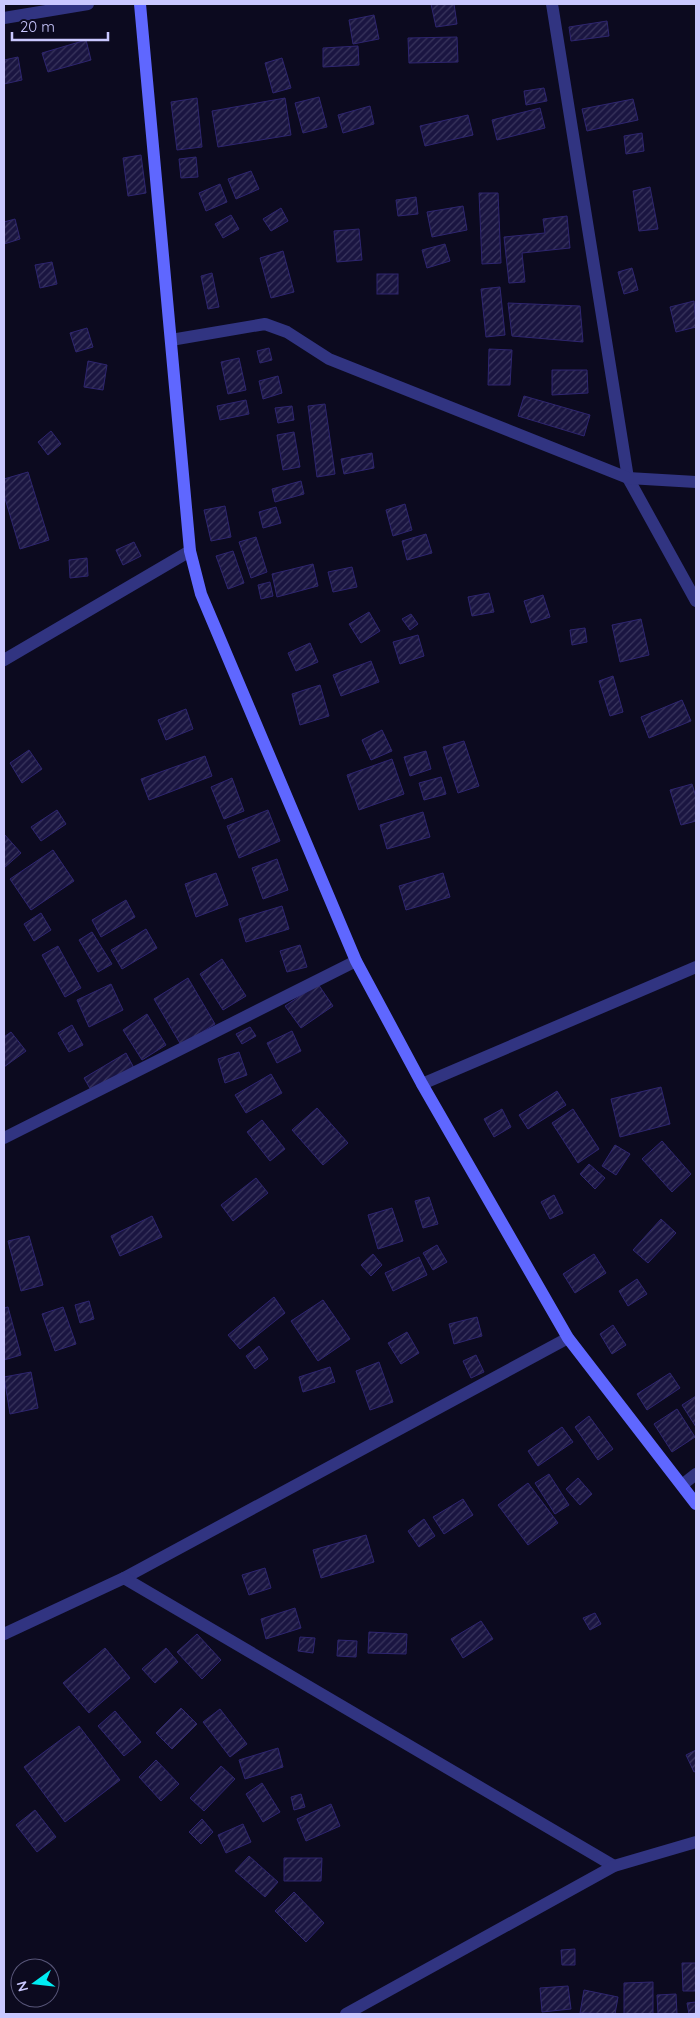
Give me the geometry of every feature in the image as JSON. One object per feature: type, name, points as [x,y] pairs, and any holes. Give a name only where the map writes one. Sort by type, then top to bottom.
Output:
[{"type":"street","points":[[4,18],[88,4]]},
{"type":"street","points":[[140,4],[190,551],[201,594],[356,960],[422,1084],[568,1338],[696,1504]]},
{"type":"street","points":[[552,4],[628,478],[696,601]]},
{"type":"street","points":[[171,340],[265,324],[287,332],[329,359],[628,478],[696,482]]},
{"type":"street","points":[[4,660],[190,551]]},
{"type":"street","points":[[4,1138],[356,960]]},
{"type":"street","points":[[422,1084],[696,967]]},
{"type":"street","points":[[4,1634],[124,1578],[568,1338]]},
{"type":"street","points":[[682,1485],[696,1474]]},
{"type":"street","points":[[124,1578],[614,1866]]},
{"type":"street","points":[[346,2014],[614,1866],[696,1842]]},
{"type":"building","points":[[431,4],[454,4],[457,24],[436,27]]},
{"type":"building","points":[[374,15],[379,39],[353,44],[349,20]]},
{"type":"building","points":[[607,21],[609,36],[571,41],[569,27]]},
{"type":"building","points":[[457,37],[458,62],[409,63],[408,38]]},
{"type":"building","points":[[86,40],[91,60],[48,72],[42,53]]},
{"type":"building","points":[[358,46],[359,65],[323,67],[323,48]]},
{"type":"building","points":[[18,57],[22,80],[4,84],[4,60]]},
{"type":"building","points":[[282,58],[291,88],[273,93],[265,63]]},
{"type":"building","points":[[544,88],[547,101],[526,105],[524,91]]},
{"type":"building","points":[[319,97],[327,127],[303,133],[295,103]]},
{"type":"building","points":[[197,98],[202,147],[177,150],[171,102]]},
{"type":"building","points":[[285,98],[291,135],[218,147],[212,111]]},
{"type":"building","points":[[633,99],[638,120],[587,131],[582,109]]},
{"type":"building","points":[[370,106],[374,124],[343,133],[338,115]]},
{"type":"building","points":[[540,108],[545,128],[497,140],[492,120]]},
{"type":"building","points":[[468,115],[473,135],[425,146],[420,126]]},
{"type":"building","points":[[642,133],[644,151],[626,154],[624,136]]},
{"type":"building","points":[[141,155],[146,193],[128,196],[123,158]]},
{"type":"building","points":[[196,157],[198,177],[181,178],[179,159]]},
{"type":"building","points":[[251,171],[259,189],[236,199],[228,179]]},
{"type":"building","points":[[220,184],[227,202],[206,211],[199,193]]},
{"type":"building","points":[[650,187],[658,229],[639,231],[633,191]]},
{"type":"building","points":[[479,193],[498,193],[501,263],[482,264]]},
{"type":"building","points":[[416,197],[418,214],[398,216],[396,200]]},
{"type":"building","points":[[463,206],[467,230],[432,237],[427,212]]},
{"type":"building","points":[[281,208],[288,221],[271,231],[263,219]]},
{"type":"building","points":[[231,215],[239,229],[223,238],[215,224]]},
{"type":"building","points":[[567,216],[570,248],[522,253],[525,282],[509,283],[504,237],[545,233],[543,219]]},
{"type":"building","points":[[15,219],[20,239],[4,244],[4,222]]},
{"type":"building","points":[[359,229],[362,260],[337,262],[334,231]]},
{"type":"building","points":[[445,244],[450,261],[427,268],[422,250]]},
{"type":"building","points":[[283,251],[294,292],[271,298],[260,258]]},
{"type":"building","points":[[52,262],[57,284],[40,288],[35,265]]},
{"type":"building","points":[[632,268],[638,290],[624,294],[618,272]]},
{"type":"building","points":[[212,273],[219,307],[208,309],[201,276]]},
{"type":"building","points":[[377,274],[398,274],[398,294],[377,294]]},
{"type":"building","points":[[500,287],[505,335],[486,337],[481,289]]},
{"type":"building","points":[[694,301],[696,327],[676,332],[670,307]]},
{"type":"building","points":[[508,303],[580,306],[583,342],[512,336]]},
{"type":"building","points":[[87,328],[93,347],[76,352],[70,333]]},
{"type":"building","points":[[269,348],[272,360],[260,363],[257,351]]},
{"type":"building","points":[[489,349],[512,350],[510,385],[488,385]]},
{"type":"building","points":[[239,358],[246,390],[228,394],[221,362]]},
{"type":"building","points":[[88,361],[107,365],[103,390],[84,387]]},
{"type":"building","points":[[552,370],[587,370],[588,393],[552,395]]},
{"type":"building","points":[[278,376],[282,393],[263,399],[259,381]]},
{"type":"building","points":[[524,396],[590,415],[584,436],[518,416]]},
{"type":"building","points":[[246,400],[249,414],[220,420],[217,406]]},
{"type":"building","points":[[325,404],[335,474],[317,477],[308,406]]},
{"type":"building","points":[[292,406],[294,420],[278,423],[275,408]]},
{"type":"building","points":[[51,431],[61,444],[48,455],[38,442]]},
{"type":"building","points":[[294,432],[300,467],[283,470],[277,435]]},
{"type":"building","points":[[372,453],[374,468],[344,474],[341,459]]},
{"type":"building","points":[[28,472],[49,540],[20,549],[4,495],[4,479]]},
{"type":"building","points":[[301,481],[304,494],[275,502],[272,489]]},
{"type":"building","points":[[405,504],[412,530],[393,536],[386,510]]},
{"type":"building","points":[[225,506],[231,537],[211,541],[204,510]]},
{"type":"building","points":[[276,507],[281,523],[263,528],[259,512]]},
{"type":"building","points":[[426,534],[432,553],[407,560],[402,541]]},
{"type":"building","points":[[256,537],[267,572],[251,578],[239,542]]},
{"type":"building","points":[[134,542],[141,556],[123,565],[116,550]]},
{"type":"building","points":[[233,551],[244,583],[228,589],[216,556]]},
{"type":"building","points":[[87,558],[88,576],[70,578],[69,560]]},
{"type":"building","points":[[313,564],[318,586],[277,597],[272,574]]},
{"type":"building","points":[[352,567],[357,587],[333,592],[328,572]]},
{"type":"building","points":[[270,582],[273,596],[261,599],[258,585]]},
{"type":"building","points":[[489,593],[494,612],[472,616],[468,597]]},
{"type":"building","points":[[543,595],[550,617],[531,623],[524,601]]},
{"type":"building","points":[[369,612],[380,631],[361,643],[349,624]]},
{"type":"building","points":[[411,614],[418,624],[410,630],[402,619]]},
{"type":"building","points":[[641,619],[649,655],[620,662],[612,625]]},
{"type":"building","points":[[585,628],[587,642],[572,645],[570,630]]},
{"type":"building","points":[[418,635],[424,656],[400,664],[393,642]]},
{"type":"building","points":[[310,643],[318,662],[296,671],[288,653]]},
{"type":"building","points":[[371,661],[379,682],[341,696],[333,675]]},
{"type":"building","points":[[613,676],[623,712],[610,716],[599,681]]},
{"type":"building","points":[[320,685],[329,716],[300,725],[292,694]]},
{"type":"building","points":[[682,700],[691,721],[649,738],[641,717]]},
{"type":"building","points":[[186,709],[193,729],[166,740],[158,720]]},
{"type":"building","points":[[382,730],[392,751],[371,760],[362,740]]},
{"type":"building","points":[[464,741],[479,786],[458,793],[443,747]]},
{"type":"building","points":[[29,750],[42,769],[22,783],[10,763]]},
{"type":"building","points":[[426,751],[431,769],[410,776],[404,757]]},
{"type":"building","points":[[205,756],[212,776],[149,800],[141,779]]},
{"type":"building","points":[[392,759],[404,794],[359,810],[347,775]]},
{"type":"building","points":[[441,777],[446,794],[424,800],[419,783]]},
{"type":"building","points":[[232,778],[244,811],[224,819],[211,787]]},
{"type":"building","points":[[692,784],[696,797],[696,821],[681,825],[670,790]]},
{"type":"building","points":[[57,810],[66,824],[41,841],[31,827]]},
{"type":"building","points":[[268,810],[280,841],[239,858],[227,826]]},
{"type":"building","points":[[423,812],[430,837],[387,849],[380,825]]},
{"type":"building","points":[[4,834],[21,853],[4,868]]},
{"type":"building","points":[[53,850],[74,881],[31,910],[10,879]]},
{"type":"building","points":[[277,859],[288,890],[263,899],[252,868]]},
{"type":"building","points":[[216,873],[228,905],[196,917],[185,884]]},
{"type":"building","points":[[443,873],[450,897],[406,910],[399,886]]},
{"type":"building","points":[[126,900],[135,917],[101,937],[92,920]]},
{"type":"building","points":[[282,906],[289,929],[246,942],[239,919]]},
{"type":"building","points":[[41,913],[51,930],[34,941],[24,924]]},
{"type":"building","points":[[146,929],[157,948],[122,969],[111,950]]},
{"type":"building","points":[[92,932],[112,964],[98,972],[79,940]]},
{"type":"building","points":[[300,945],[307,967],[287,972],[280,951]]},
{"type":"building","points":[[58,946],[81,988],[65,997],[42,955]]},
{"type":"building","points":[[222,959],[246,996],[223,1010],[200,974]]},
{"type":"building","points":[[188,978],[215,1024],[181,1045],[154,999]]},
{"type":"building","points":[[111,984],[123,1010],[89,1027],[77,1000]]},
{"type":"building","points":[[318,984],[333,1006],[301,1028],[285,1006]]},
{"type":"building","points":[[147,1014],[166,1045],[142,1060],[123,1030]]},
{"type":"building","points":[[72,1025],[83,1045],[69,1052],[58,1033]]},
{"type":"building","points":[[250,1027],[256,1036],[242,1044],[236,1034]]},
{"type":"building","points":[[292,1031],[301,1051],[277,1063],[267,1043]]},
{"type":"building","points":[[11,1032],[26,1051],[4,1067],[4,1037]]},
{"type":"building","points":[[239,1052],[247,1075],[225,1083],[218,1059]]},
{"type":"building","points":[[126,1053],[134,1068],[92,1092],[84,1078]]},
{"type":"building","points":[[271,1074],[282,1093],[246,1113],[235,1095]]},
{"type":"building","points":[[661,1087],[670,1124],[620,1137],[611,1099]]},
{"type":"building","points":[[557,1091],[566,1105],[528,1129],[519,1115]]},
{"type":"building","points":[[317,1108],[348,1143],[323,1165],[292,1130]]},
{"type":"building","points":[[502,1109],[511,1127],[494,1137],[484,1119]]},
{"type":"building","points":[[573,1109],[599,1149],[578,1163],[552,1123]]},
{"type":"building","points":[[262,1120],[285,1149],[270,1161],[247,1132]]},
{"type":"building","points":[[662,1141],[691,1174],[672,1192],[642,1159]]},
{"type":"building","points":[[615,1145],[630,1154],[616,1175],[602,1166]]},
{"type":"building","points":[[589,1164],[605,1178],[595,1189],[580,1174]]},
{"type":"building","points":[[256,1178],[268,1193],[233,1221],[221,1205]]},
{"type":"building","points":[[554,1195],[563,1213],[550,1219],[541,1202]]},
{"type":"building","points":[[429,1197],[438,1224],[423,1228],[415,1201]]},
{"type":"building","points":[[392,1208],[403,1241],[378,1249],[368,1215]]},
{"type":"building","points":[[152,1216],[162,1237],[120,1256],[111,1236]]},
{"type":"building","points":[[661,1219],[676,1233],[648,1263],[633,1250]]},
{"type":"building","points":[[29,1236],[43,1285],[21,1291],[8,1241]]},
{"type":"building","points":[[437,1245],[447,1262],[433,1270],[423,1253]]},
{"type":"building","points":[[373,1254],[382,1265],[371,1276],[361,1265]]},
{"type":"building","points":[[594,1254],[606,1273],[575,1293],[563,1274]]},
{"type":"building","points":[[419,1257],[427,1275],[393,1291],[385,1273]]},
{"type":"building","points":[[637,1279],[647,1294],[628,1306],[619,1291]]},
{"type":"building","points":[[274,1297],[285,1313],[240,1349],[228,1335]]},
{"type":"building","points":[[323,1300],[350,1339],[318,1361],[291,1321]]},
{"type":"building","points":[[89,1301],[94,1319],[80,1323],[75,1305]]},
{"type":"building","points":[[8,1307],[21,1355],[4,1360],[4,1308]]},
{"type":"building","points":[[63,1307],[76,1344],[55,1351],[42,1314]]},
{"type":"building","points":[[477,1317],[482,1336],[454,1344],[449,1324]]},
{"type":"building","points":[[613,1325],[626,1345],[612,1354],[600,1334]]},
{"type":"building","points":[[407,1332],[419,1353],[401,1364],[388,1343]]},
{"type":"building","points":[[259,1346],[268,1359],[255,1369],[246,1356]]},
{"type":"building","points":[[476,1355],[484,1372],[471,1378],[463,1361]]},
{"type":"building","points":[[379,1362],[393,1402],[370,1410],[356,1371]]},
{"type":"building","points":[[330,1367],[335,1382],[303,1392],[299,1377]]},
{"type":"building","points":[[31,1372],[38,1408],[10,1414],[4,1377]]},
{"type":"building","points":[[670,1373],[680,1388],[647,1410],[637,1394]]},
{"type":"building","points":[[696,1396],[696,1427],[682,1405]]},
{"type":"building","points":[[677,1409],[695,1437],[672,1452],[654,1424]]},
{"type":"building","points":[[589,1416],[613,1449],[598,1460],[575,1427]]},
{"type":"building","points":[[562,1427],[573,1442],[538,1466],[528,1451]]},
{"type":"building","points":[[549,1474],[569,1505],[555,1514],[535,1483]]},
{"type":"building","points":[[578,1478],[592,1494],[580,1505],[566,1489]]},
{"type":"building","points":[[528,1483],[558,1523],[528,1545],[498,1505]]},
{"type":"building","points":[[463,1499],[473,1515],[444,1534],[433,1517]]},
{"type":"building","points":[[424,1519],[435,1536],[419,1547],[408,1531]]},
{"type":"building","points":[[366,1535],[374,1562],[321,1578],[313,1550]]},
{"type":"building","points":[[265,1568],[271,1588],[249,1595],[242,1575]]},
{"type":"building","points":[[295,1608],[301,1628],[266,1639],[261,1619]]},
{"type":"building","points":[[595,1613],[601,1624],[590,1630],[583,1618]]},
{"type":"building","points":[[481,1621],[493,1639],[463,1658],[451,1639]]},
{"type":"building","points":[[369,1632],[407,1634],[406,1654],[368,1653]]},
{"type":"building","points":[[197,1634],[221,1660],[202,1679],[177,1652]]},
{"type":"building","points":[[300,1637],[315,1638],[313,1653],[298,1651]]},
{"type":"building","points":[[338,1640],[357,1641],[356,1657],[337,1656]]},
{"type":"building","points":[[105,1648],[130,1678],[89,1713],[63,1683]]},
{"type":"building","points":[[166,1648],[178,1662],[155,1683],[142,1669]]},
{"type":"building","points":[[181,1708],[197,1724],[172,1749],[156,1733]]},
{"type":"building","points":[[220,1709],[247,1744],[230,1757],[203,1722]]},
{"type":"building","points":[[115,1711],[141,1742],[124,1756],[98,1726]]},
{"type":"building","points":[[79,1726],[120,1780],[65,1822],[24,1767]]},
{"type":"building","points":[[278,1748],[283,1767],[245,1779],[239,1760]]},
{"type":"building","points":[[696,1750],[696,1771],[694,1772],[686,1755]]},
{"type":"building","points":[[156,1760],[179,1784],[161,1801],[139,1777]]},
{"type":"building","points":[[221,1766],[235,1779],[204,1811],[190,1798]]},
{"type":"building","points":[[262,1783],[280,1812],[263,1822],[246,1794]]},
{"type":"building","points":[[301,1794],[305,1807],[294,1810],[291,1797]]},
{"type":"building","points":[[331,1804],[340,1826],[306,1841],[297,1819]]},
{"type":"building","points":[[35,1810],[56,1837],[37,1852],[16,1825]]},
{"type":"building","points":[[202,1819],[213,1832],[201,1844],[189,1832]]},
{"type":"building","points":[[243,1824],[251,1842],[226,1853],[218,1835]]},
{"type":"building","points":[[249,1856],[278,1882],[265,1897],[235,1871]]},
{"type":"building","points":[[284,1858],[322,1858],[321,1881],[284,1881]]},
{"type":"building","points":[[294,1892],[324,1923],[306,1942],[275,1911]]},
{"type":"building","points":[[575,1949],[575,1965],[562,1965],[561,1950]]},
{"type":"building","points":[[682,1963],[696,1963],[696,1991],[683,1991]]},
{"type":"building","points":[[653,1982],[653,2014],[624,2014],[624,1983]]},
{"type":"building","points":[[568,1986],[571,2009],[542,2012],[540,1988]]},
{"type":"building","points":[[584,1990],[618,1997],[615,2014],[580,2013]]},
{"type":"building","points":[[676,1994],[677,2014],[658,2014],[657,1995]]},
{"type":"building","points":[[696,2002],[696,2014],[689,2014],[687,2003]]}]
